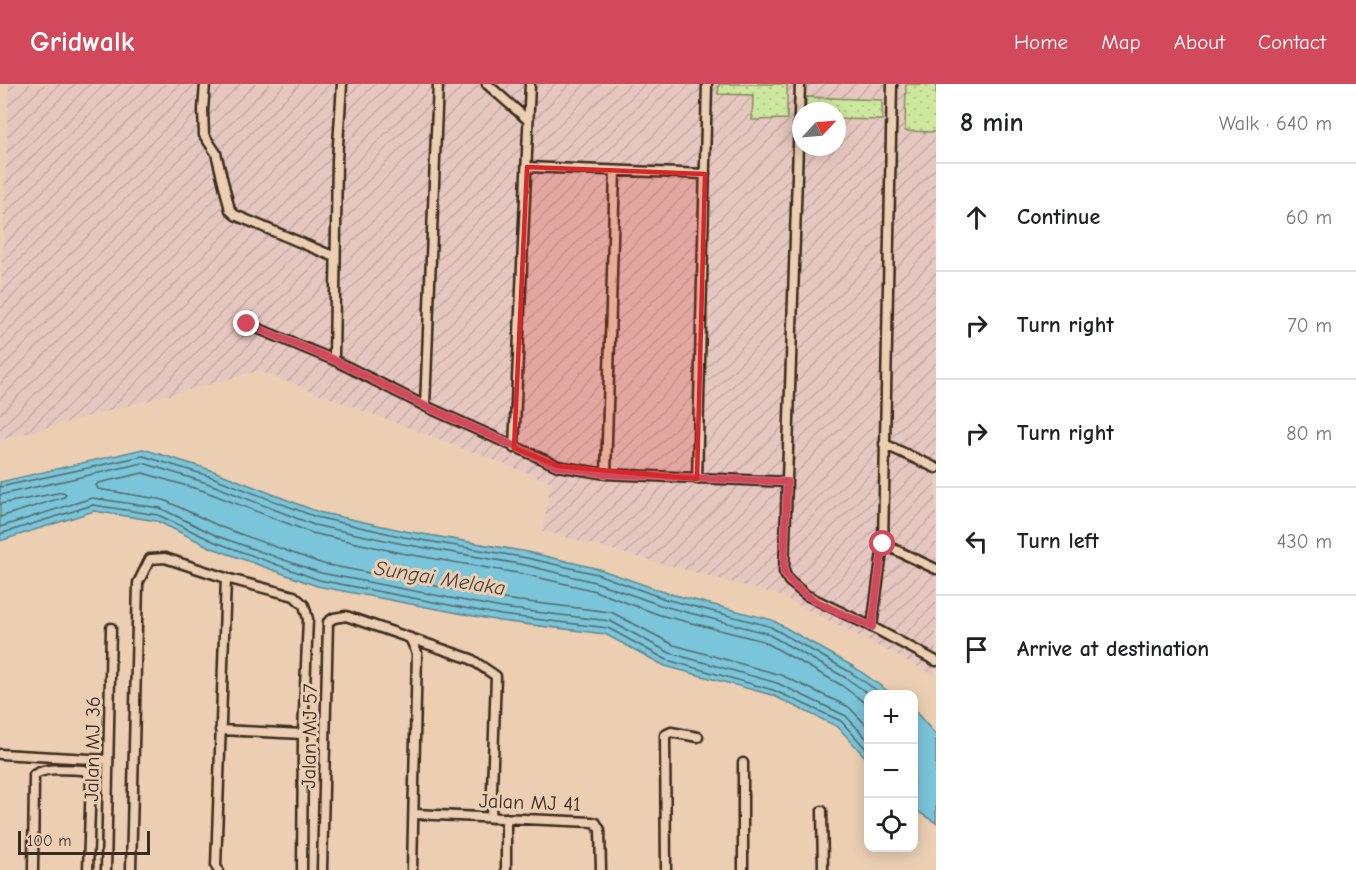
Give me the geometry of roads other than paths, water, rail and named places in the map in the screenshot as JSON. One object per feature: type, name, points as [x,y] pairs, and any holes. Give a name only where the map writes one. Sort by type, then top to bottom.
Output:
[{"type":"street","points":[[205,84],[204,135],[216,153],[230,210],[235,215],[335,257]]},
{"type":"street","points":[[334,360],[337,160],[342,84]]},
{"type":"street","points":[[425,406],[438,84]]},
{"type":"street","points":[[487,84],[528,120]]},
{"type":"street","points":[[514,448],[530,84]]},
{"type":"street","points":[[697,479],[707,84]]},
{"type":"street","points":[[800,84],[784,572],[789,581],[806,595],[936,661]]},
{"type":"street","points":[[872,627],[883,544],[892,84]]},
{"type":"street","points":[[527,167],[705,174]]},
{"type":"street","points":[[606,474],[615,172]]},
{"type":"street","points":[[247,324],[334,360],[425,406],[558,466],[606,474],[787,482]]},
{"type":"street","points":[[884,444],[936,468]]},
{"type":"street","points":[[883,544],[936,569]]},
{"type":"street","points":[[131,870],[138,583],[150,559],[165,558],[226,578],[294,596],[304,605],[308,619],[303,734],[302,870]]},
{"type":"street","points":[[218,870],[216,866],[226,578]]},
{"type":"street","name":"Jalan MJ 57","points":[[322,870],[328,622],[334,618],[346,616],[410,638]]},
{"type":"street","name":"Jalan MJ 36","points":[[106,870],[111,628]]},
{"type":"street","points":[[410,638],[417,653],[412,870]]},
{"type":"street","points":[[410,638],[471,659],[496,676],[491,818]]},
{"type":"street","points":[[220,730],[303,734]]},
{"type":"street","points":[[666,870],[665,735],[671,732],[698,736]]},
{"type":"street","points":[[0,754],[108,760]]},
{"type":"street","points":[[743,763],[743,870]]},
{"type":"street","points":[[33,870],[34,775],[46,770],[84,770],[91,778],[88,870]]},
{"type":"street","points":[[822,811],[822,870]]},
{"type":"street","name":"Jalan MJ 41","points":[[414,814],[588,820],[596,823],[600,830],[601,870]]},
{"type":"street","points":[[506,818],[506,870]]},
{"type":"water","name":"Sungai Melaka","points":[[143,449],[211,470],[318,512],[405,531],[528,552],[599,569],[667,593],[772,620],[854,667],[886,690],[864,690],[864,756],[838,727],[772,695],[665,666],[605,634],[500,621],[317,586],[212,548],[157,521],[94,511],[0,541],[0,482]]},
{"type":"water","points":[[918,715],[936,735],[936,823],[918,812]]}]
